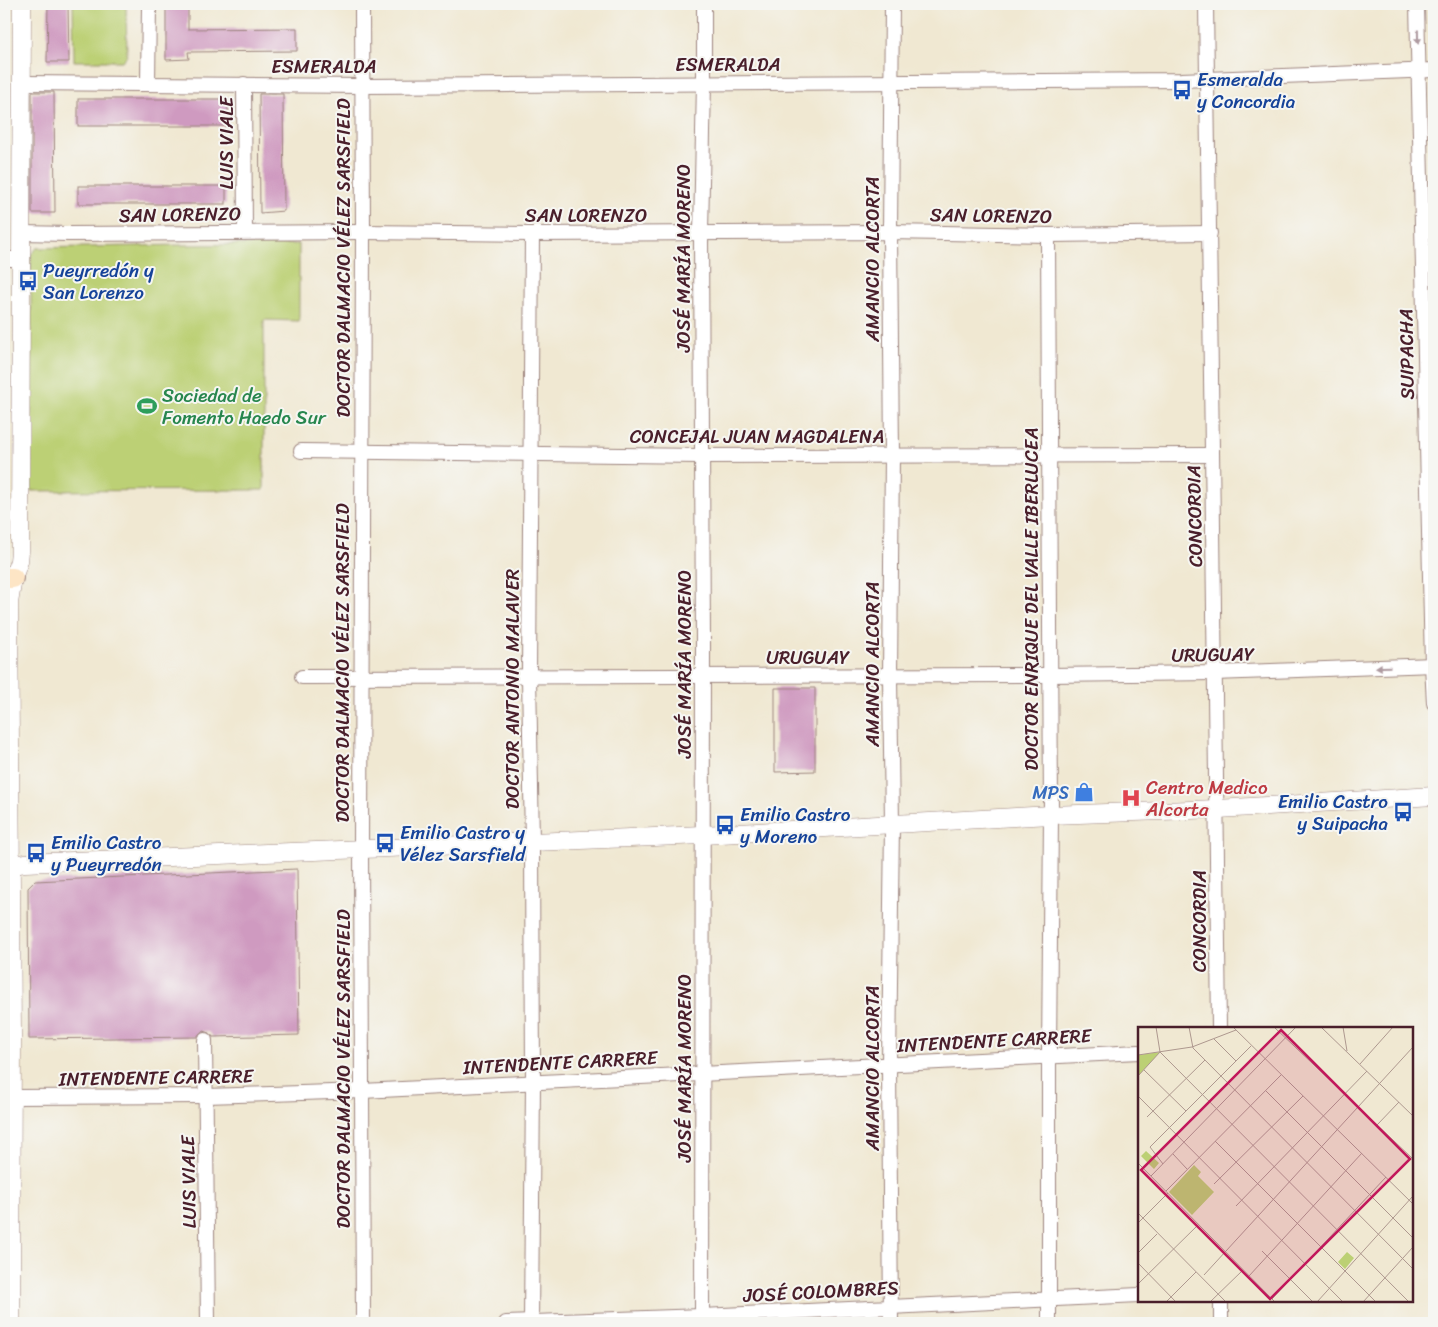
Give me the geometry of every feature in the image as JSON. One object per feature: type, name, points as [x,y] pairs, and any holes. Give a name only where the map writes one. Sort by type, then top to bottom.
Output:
[{"type":"street","points":[[11,1323],[7,1257],[12,1097],[8,1036],[8,578],[19,561],[20,551],[12,259],[22,233],[22,4]]},
{"type":"street","points":[[148,83],[149,4]]},
{"type":"street","name":"DOCTOR DALMACIO VÉLEZ SARSFIELD","points":[[362,4],[361,849],[363,1323]]},
{"type":"street","name":"JOSÉ MARÍA MORENO","points":[[702,1320],[703,676],[701,233],[704,4]]},
{"type":"street","name":"AMANCIO ALCORTA","points":[[891,1323],[889,1065],[892,824],[890,232],[892,4]]},
{"type":"street","name":"CONCORDIA","points":[[1206,4],[1214,673],[1218,809],[1219,1027]]},
{"type":"street","name":"SUIPACHA","points":[[1417,4],[1434,703]]},
{"type":"street","name":"ESMERALDA","points":[[22,83],[363,86],[704,82],[1207,80],[1434,70]]},
{"type":"street","name":"LUIS VIALE","points":[[244,84],[245,232]]},
{"type":"street","name":"SAN LORENZO","points":[[22,233],[363,232],[532,234],[890,232],[1048,235],[1210,233]]},
{"type":"street","name":"DOCTOR ANTONIO MALAVER","points":[[531,1322],[532,842],[528,676],[532,234]]},
{"type":"street","name":"DOCTOR ENRIQUE DEL VALLE IBERLUCEA","points":[[1048,235],[1051,815],[1049,1323]]},
{"type":"street","name":"CONCEJAL JUAN MAGDALENA","points":[[301,451],[701,456],[1212,454]]},
{"type":"street","name":"URUGUAY","points":[[302,677],[1050,675],[1214,673],[1433,665]]},
{"type":"street","points":[[7,867],[26,863],[703,835],[1434,796]]},
{"type":"street","name":"LUIS VIALE","points":[[204,1040],[208,1323]]},
{"type":"street","name":"INTENDENTE CARRERE","points":[[12,1097],[206,1096],[362,1091],[1138,1052]]},
{"type":"street","name":"JOSÉ COLOMBRES","points":[[506,1323],[702,1320],[891,1306],[1138,1294]]},
{"type":"street","points":[[1221,1302],[1221,1323]]},
{"type":"green space","points":[[73,4],[126,4],[127,56],[122,61],[74,61]]},
{"type":"green space","name":"Sociedad de Fomento Haedo Sur","points":[[299,244],[299,321],[264,320],[264,490],[31,491],[31,254],[37,248]]},
{"type":"building","points":[[48,4],[68,4],[69,62],[47,62]]},
{"type":"building","points":[[166,4],[188,4],[188,29],[297,28],[297,51],[188,52],[189,59],[166,60]]},
{"type":"building","points":[[32,92],[54,92],[55,213],[32,213]]},
{"type":"building","points":[[259,94],[283,94],[284,211],[260,213]]},
{"type":"building","points":[[78,99],[228,99],[228,126],[78,126]]},
{"type":"building","points":[[78,186],[226,186],[226,204],[78,204]]},
{"type":"building","points":[[775,688],[815,688],[815,771],[775,772]]},
{"type":"building","points":[[297,869],[299,1035],[213,1037],[210,1033],[204,1031],[197,1037],[29,1039],[28,888],[35,881]]},
{"type":"place","name":"Esmeralda y Concordia","points":[[1182,90]]},
{"type":"place","name":"Pueyrredón y San Lorenzo","points":[[28,281]]},
{"type":"place","name":"Sociedad de Fomento Haedo Sur","points":[[147,406]]},
{"type":"place","name":"MPS","points":[[1084,792]]},
{"type":"place","name":"Centro Medico Alcorta","points":[[1131,798]]},
{"type":"place","name":"Emilio Castro y Suipacha","points":[[1403,812]]},
{"type":"place","name":"Emilio Castro y Moreno","points":[[725,825]]},
{"type":"place","name":"Emilio Castro y Vélez Sarsfield","points":[[385,843]]},
{"type":"place","name":"Emilio Castro y Pueyrredón","points":[[36,853]]}]
